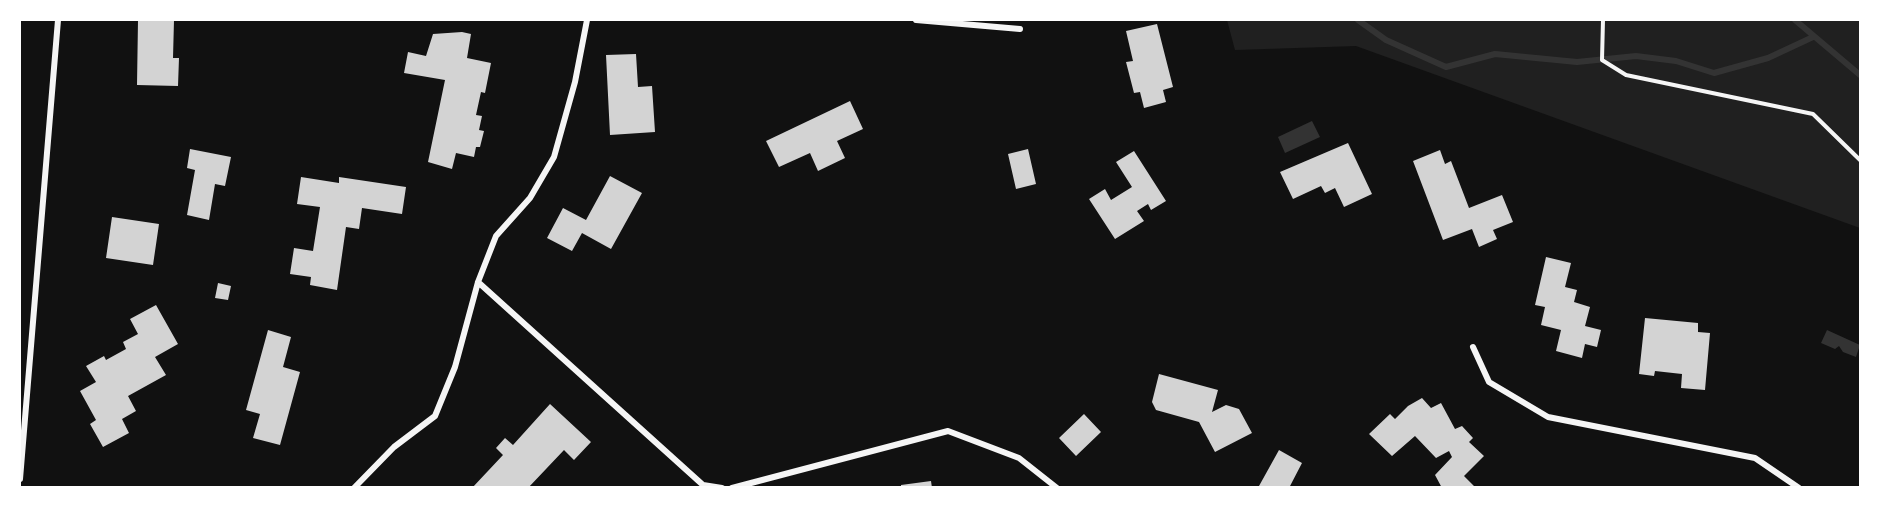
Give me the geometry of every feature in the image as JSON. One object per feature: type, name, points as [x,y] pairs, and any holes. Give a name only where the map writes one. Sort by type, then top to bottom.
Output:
[{"type":"street","points":[[20,479],[58,20]]},
{"type":"street","points":[[354,488],[394,447],[435,416],[455,367],[478,282],[496,236],[530,198],[554,157],[575,82],[587,20]]},
{"type":"street","points":[[916,20],[1020,29]]},
{"type":"street","points":[[478,282],[703,485],[722,488]]},
{"type":"street","points":[[1473,347],[1489,382],[1548,417],[1755,458],[1799,488]]},
{"type":"street","points":[[732,488],[948,431],[1019,458],[1057,488]]},
{"type":"path","points":[[1603,20],[1602,60],[1626,75],[1813,114],[1860,160]]},
{"type":"shaded area","points":[[1227,20],[1860,20],[1860,228],[1356,46],[1235,50]]},
{"type":"shaded area","points":[[1312,121],[1320,137],[1285,153],[1278,137]]},
{"type":"shaded area","points":[[1827,330],[1860,345],[1856,357],[1843,352],[1839,346],[1835,349],[1821,343]]},
{"type":"building","points":[[138,20],[174,20],[173,58],[179,58],[178,86],[137,85]]},
{"type":"building","points":[[1157,24],[1173,87],[1163,90],[1166,102],[1144,108],[1140,92],[1134,93],[1126,62],[1133,61],[1126,31]]},
{"type":"building","points":[[462,32],[471,34],[467,58],[491,63],[485,93],[481,92],[476,115],[482,116],[479,130],[484,131],[480,147],[476,147],[474,157],[456,153],[452,169],[428,162],[445,80],[404,73],[408,52],[426,56],[433,34]]},
{"type":"building","points":[[636,54],[638,87],[652,86],[655,132],[610,135],[606,55]]},
{"type":"building","points":[[850,101],[863,129],[837,141],[845,158],[818,171],[810,153],[779,167],[766,141]]},
{"type":"building","points":[[1348,143],[1372,194],[1344,207],[1335,188],[1325,193],[1321,186],[1293,199],[1280,172]]},
{"type":"building","points":[[190,149],[231,157],[225,186],[215,184],[209,220],[187,215],[195,170],[187,168]]},
{"type":"building","points":[[1028,149],[1036,184],[1016,189],[1008,154]]},
{"type":"building","points":[[1440,150],[1445,164],[1451,161],[1469,208],[1502,195],[1513,222],[1493,230],[1497,239],[1479,247],[1472,229],[1443,240],[1413,161]]},
{"type":"building","points":[[1134,151],[1166,201],[1151,210],[1148,204],[1137,211],[1144,221],[1115,239],[1089,199],[1105,189],[1111,200],[1132,187],[1116,162]]},
{"type":"building","points":[[610,176],[642,193],[611,249],[582,233],[572,251],[547,238],[563,208],[586,220]]},
{"type":"building","points":[[301,177],[339,183],[339,177],[406,187],[402,214],[362,208],[359,229],[346,227],[337,290],[310,285],[311,277],[290,274],[294,248],[313,251],[320,207],[297,204]]},
{"type":"building","points":[[112,217],[159,224],[153,265],[106,258]]},
{"type":"building","points":[[1546,257],[1571,263],[1565,287],[1577,290],[1574,302],[1590,307],[1585,326],[1601,330],[1597,347],[1585,344],[1582,358],[1556,351],[1561,330],[1541,325],[1545,307],[1535,305]]},
{"type":"building","points":[[218,283],[231,286],[228,300],[215,298]]},
{"type":"building","points":[[156,305],[178,344],[155,357],[166,375],[128,396],[136,411],[122,419],[129,433],[103,447],[90,424],[96,420],[80,391],[96,382],[86,366],[104,356],[106,360],[126,349],[123,342],[138,334],[130,319]]},
{"type":"building","points":[[1645,318],[1698,323],[1698,332],[1710,333],[1705,390],[1681,388],[1682,374],[1655,371],[1654,376],[1639,374]]},
{"type":"building","points":[[268,330],[291,337],[283,367],[300,372],[280,445],[253,438],[260,414],[246,410]]},
{"type":"building","points":[[1159,374],[1218,390],[1212,412],[1226,405],[1239,409],[1252,433],[1215,452],[1199,422],[1156,410],[1152,402]]},
{"type":"building","points":[[1422,398],[1431,408],[1441,403],[1455,429],[1462,426],[1473,438],[1469,442],[1484,456],[1464,476],[1476,488],[1442,488],[1435,475],[1452,457],[1449,451],[1436,458],[1415,436],[1392,456],[1369,434],[1390,414],[1395,419],[1408,406]]},
{"type":"building","points":[[550,404],[591,442],[574,460],[564,450],[528,488],[472,488],[503,455],[496,448],[505,438],[513,445]]},
{"type":"building","points":[[1084,414],[1101,432],[1076,456],[1059,438]]},
{"type":"building","points":[[1279,450],[1302,463],[1289,488],[1262,488],[1259,486]]},
{"type":"building","points":[[931,481],[932,488],[901,488],[901,485]]},
{"type":"waterway","points":[[1358,20],[1386,40],[1446,67],[1495,54],[1577,62],[1636,56],[1676,61],[1714,73],[1768,58],[1813,37]]},
{"type":"waterway","points":[[1795,20],[1860,75]]}]
